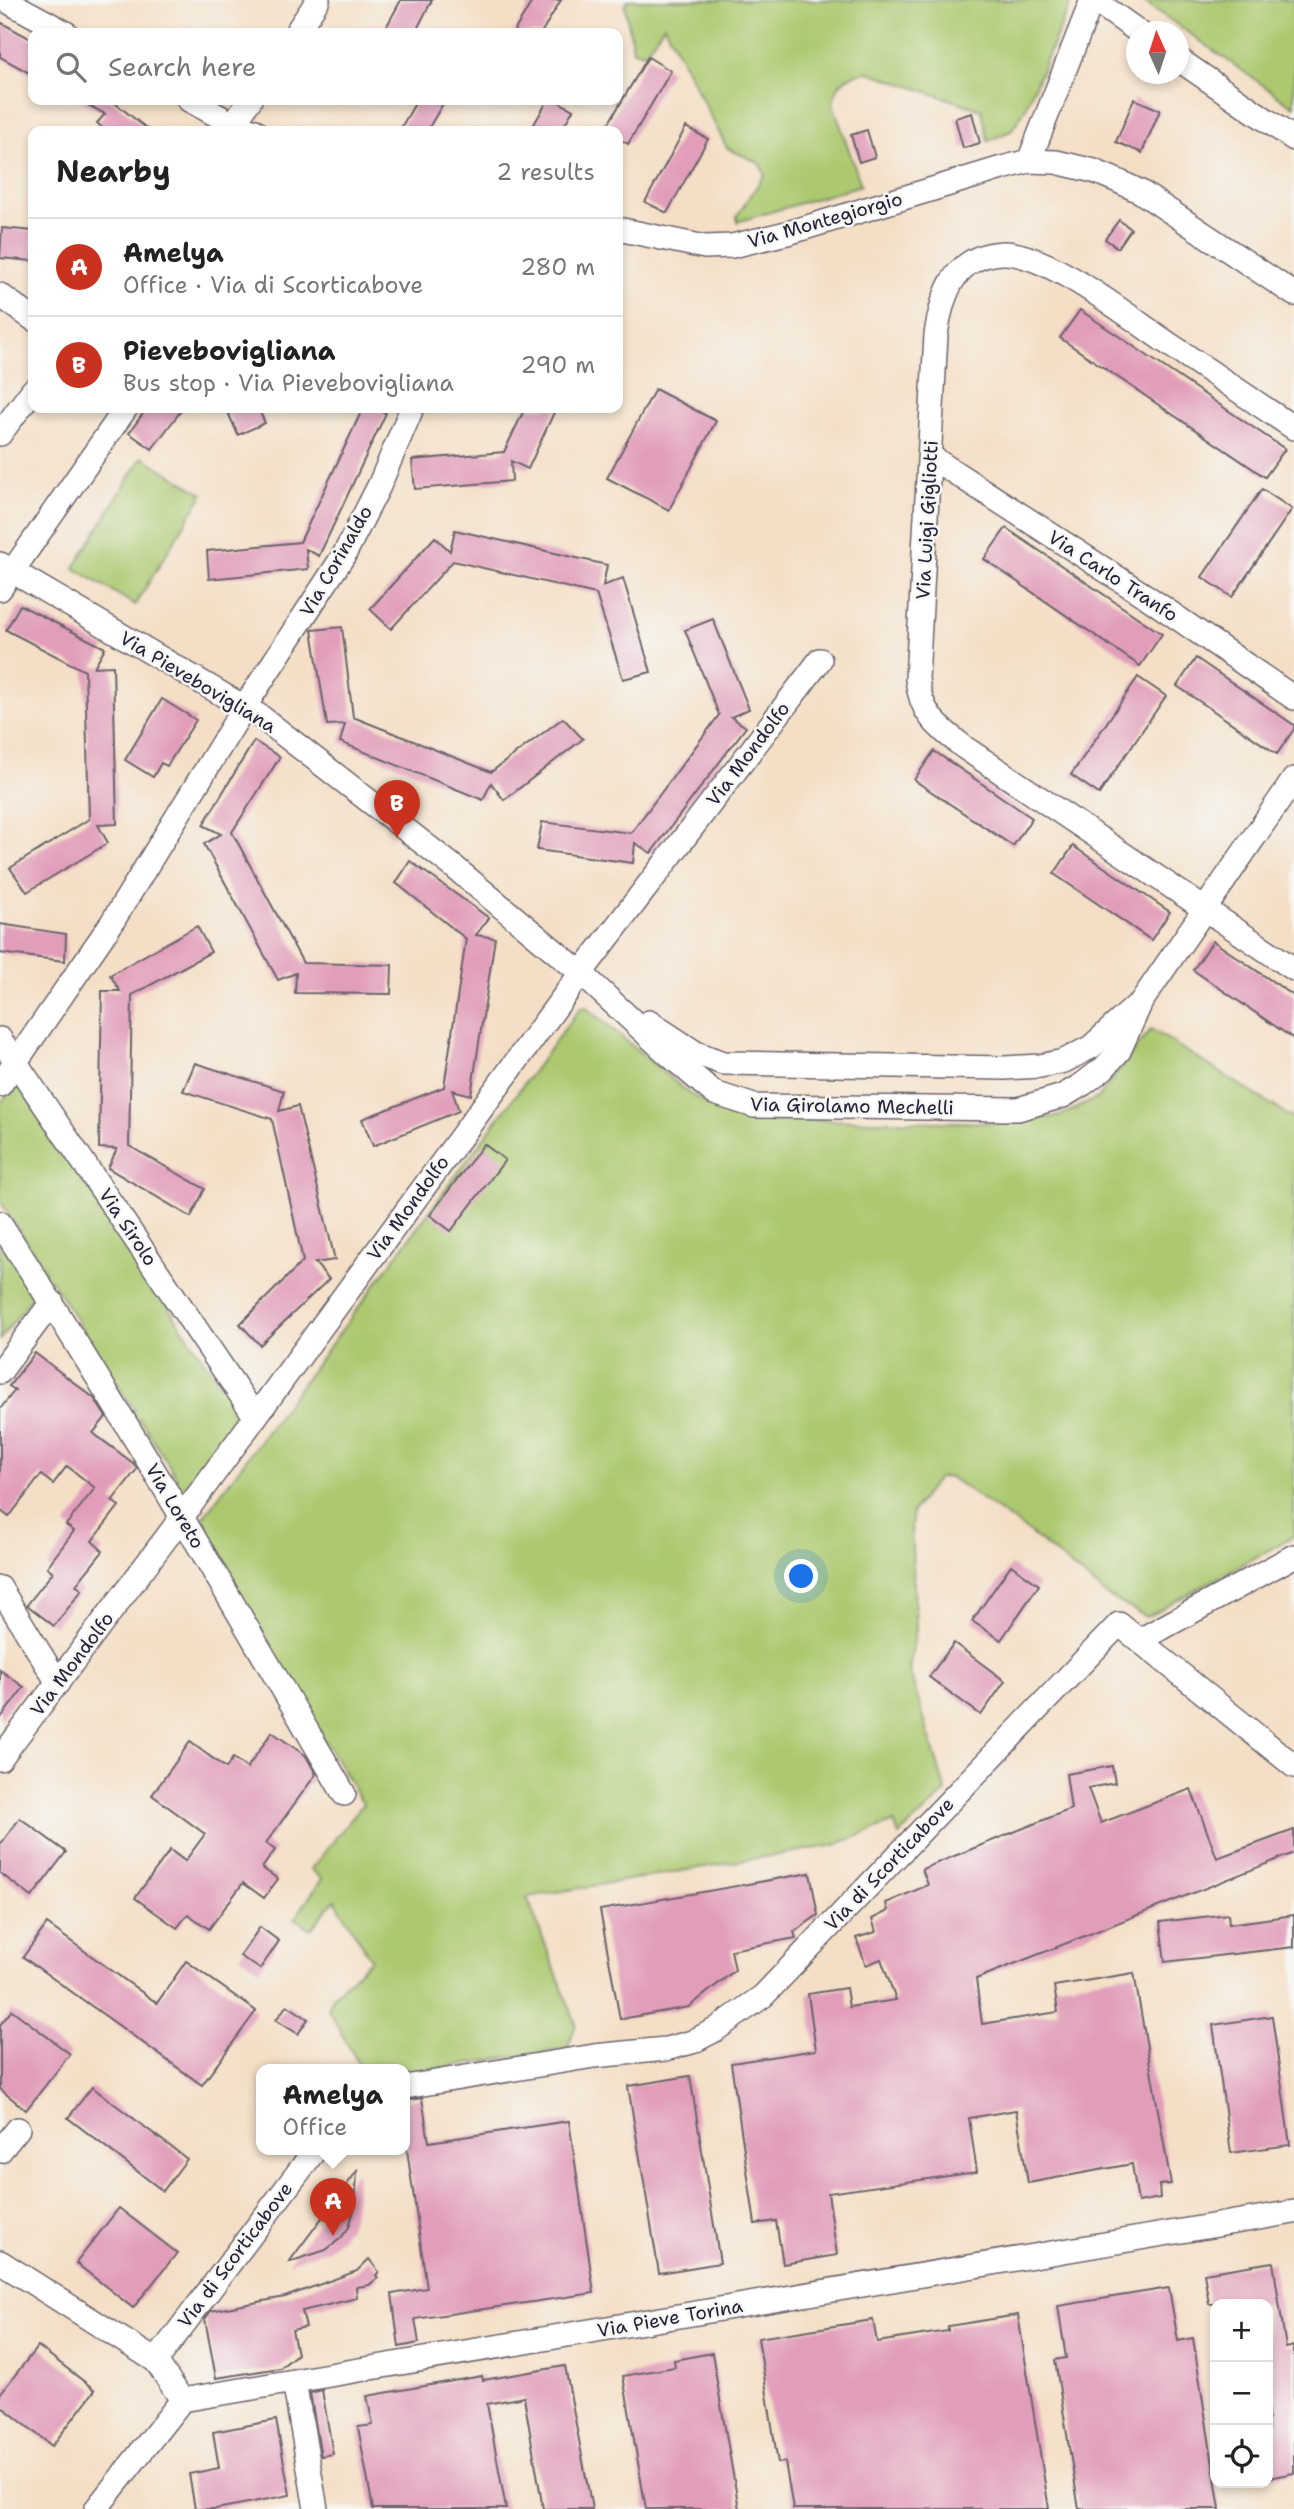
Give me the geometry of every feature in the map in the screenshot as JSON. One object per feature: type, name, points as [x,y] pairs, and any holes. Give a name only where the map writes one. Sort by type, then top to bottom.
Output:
[{"type":"street","points":[[5,0],[57,28]]},
{"type":"street","points":[[299,28],[318,0]]},
{"type":"street","points":[[1126,23],[1093,0],[1028,161],[1056,162],[1094,171],[1141,192],[1294,294]]},
{"type":"street","points":[[1189,67],[1294,139]]},
{"type":"street","points":[[198,105],[234,126]]},
{"type":"street","points":[[240,126],[248,105]]},
{"type":"street","name":"Via Montegiorgio","points":[[623,230],[695,245],[732,246],[791,232],[1028,161]]},
{"type":"street","name":"Via Luigi Gigliotti","points":[[1294,428],[1087,289],[1037,261],[1002,253],[982,258],[963,268],[946,292],[936,335],[917,678],[924,708],[935,724],[965,748],[1294,969]]},
{"type":"street","points":[[0,295],[28,315]]},
{"type":"street","points":[[0,434],[28,397]]},
{"type":"street","points":[[4,575],[122,413]]},
{"type":"street","name":"Via Corinaldo","points":[[17,1064],[110,924],[245,706],[344,555],[379,486],[410,413]]},
{"type":"street","name":"Via Carlo Tranfo","points":[[931,457],[1150,599],[1294,698]]},
{"type":"street","name":"Via Pievebovigliana","points":[[4,575],[245,706],[332,770],[581,973]]},
{"type":"street","name":"Via Mondolfo","points":[[0,1759],[183,1517],[581,973],[820,660]]},
{"type":"street","name":"Via Girolamo Mechelli","points":[[581,973],[667,1054],[714,1093],[739,1103],[773,1107],[1031,1107],[1063,1096],[1083,1084],[1104,1068],[1119,1051],[1141,1002],[1294,779]]},
{"type":"street","name":"Via Girolamo Mechelli","points":[[581,973],[696,1053],[714,1060],[738,1064],[1005,1068],[1054,1064],[1075,1057],[1091,1047],[1141,1002]]},
{"type":"street","name":"Via Sirolo","points":[[0,1039],[255,1416]]},
{"type":"street","points":[[0,1085],[17,1064]]},
{"type":"street","name":"Via Loreto","points":[[0,1223],[183,1517],[344,1794]]},
{"type":"street","points":[[0,1372],[52,1303]]},
{"type":"street","points":[[1140,1640],[1294,1556]]},
{"type":"street","points":[[0,1588],[58,1683]]},
{"type":"street","name":"Via di Scorticabove","points":[[410,2086],[594,2056],[666,2049],[692,2042],[715,2030],[763,1996],[1119,1624],[1294,1766]]},
{"type":"street","points":[[0,2151],[18,2129]]},
{"type":"street","name":"Via di Scorticabove","points":[[156,2361],[311,2155]]},
{"type":"street","name":"Via Pieve Torina","points":[[182,2400],[1294,2212]]},
{"type":"street","points":[[0,2262],[156,2361],[182,2400],[96,2509]]},
{"type":"street","points":[[294,2381],[316,2509]]},
{"type":"green space","points":[[628,0],[1072,0],[1024,111],[1011,131],[988,141],[982,110],[868,72],[854,75],[840,85],[833,104],[861,185],[737,222],[737,216],[765,174],[759,163],[727,148],[664,25],[645,53],[633,50],[625,5]]},
{"type":"green space","points":[[1142,0],[1294,0],[1294,107],[1189,33],[1189,21],[1172,21]]},
{"type":"green space","points":[[142,457],[203,494],[135,605],[74,568]]},
{"type":"green space","points":[[586,1007],[691,1095],[740,1119],[1009,1123],[1060,1116],[1098,1098],[1151,1029],[1294,1119],[1294,1536],[1147,1617],[1109,1597],[1030,1533],[950,1477],[938,1478],[913,1511],[911,1526],[916,1629],[909,1669],[946,1792],[899,1835],[894,1822],[835,1845],[527,1897],[576,2024],[567,2049],[410,2072],[410,2064],[359,2064],[328,2009],[333,1996],[371,1959],[335,1900],[311,1929],[295,1918],[322,1879],[311,1869],[363,1804],[196,1527],[580,1008]]},
{"type":"green space","points":[[17,1082],[222,1387],[242,1412],[184,1488],[179,1489],[173,1481],[177,1478],[140,1419],[135,1421],[130,1413],[134,1410],[51,1280],[46,1283],[41,1274],[45,1270],[0,1201],[0,1104]]},
{"type":"green space","points":[[0,1238],[33,1295],[0,1340]]},
{"type":"building","points":[[401,0],[432,0],[418,28],[386,28]]},
{"type":"building","points":[[533,0],[561,0],[544,28],[516,28]]},
{"type":"building","points":[[0,22],[28,37],[28,72],[0,57]]},
{"type":"building","points":[[648,57],[671,71],[628,144],[623,141],[623,126],[607,126],[619,105],[623,105],[623,99]]},
{"type":"building","points":[[1134,99],[1160,110],[1142,153],[1116,142]]},
{"type":"building","points":[[88,105],[117,105],[144,126],[100,126],[97,123],[105,114]]},
{"type":"building","points":[[414,105],[442,105],[430,126],[402,126]]},
{"type":"building","points":[[545,105],[564,105],[573,110],[564,126],[533,126]]},
{"type":"building","points":[[972,113],[980,143],[963,148],[955,118]]},
{"type":"building","points":[[686,127],[708,139],[667,213],[645,202]]},
{"type":"building","points":[[867,130],[875,157],[859,162],[851,135]]},
{"type":"building","points":[[1119,220],[1131,229],[1118,248],[1105,239]]},
{"type":"building","points":[[2,228],[28,231],[28,261],[0,258]]},
{"type":"building","points":[[1080,310],[1285,449],[1265,477],[1060,338]]},
{"type":"building","points":[[655,389],[716,421],[669,510],[607,478]]},
{"type":"building","points":[[143,413],[179,413],[152,449],[129,433]]},
{"type":"building","points":[[228,413],[260,413],[265,423],[238,435]]},
{"type":"building","points":[[361,413],[386,413],[319,556],[306,549],[308,569],[209,579],[207,551],[300,542]]},
{"type":"building","points":[[523,413],[554,413],[528,469],[511,461],[512,481],[415,489],[412,460],[504,452]]},
{"type":"building","points":[[1262,489],[1292,509],[1232,597],[1202,577]]},
{"type":"building","points":[[1006,528],[1162,634],[1140,666],[984,559]]},
{"type":"building","points":[[455,530],[607,565],[603,586],[623,578],[651,672],[623,679],[596,594],[453,561],[391,629],[370,609],[435,537],[450,551]]},
{"type":"building","points":[[20,605],[105,648],[94,667],[113,666],[117,824],[98,825],[108,843],[27,892],[10,868],[89,819],[85,671],[6,630]]},
{"type":"building","points":[[713,619],[749,709],[731,717],[746,727],[651,853],[635,843],[633,863],[537,850],[542,822],[631,833],[719,715],[685,630]]},
{"type":"building","points":[[342,627],[353,717],[491,772],[563,718],[583,739],[504,800],[491,783],[483,800],[340,742],[345,724],[327,725],[312,630]]},
{"type":"building","points":[[1196,658],[1294,725],[1277,754],[1177,686]]},
{"type":"building","points":[[1138,677],[1166,696],[1099,794],[1071,775]]},
{"type":"building","points":[[162,699],[196,720],[167,766],[161,763],[153,777],[125,760]]},
{"type":"building","points":[[254,741],[280,757],[232,832],[303,963],[392,965],[391,994],[295,993],[296,973],[278,980],[204,844],[221,834],[203,825]]},
{"type":"building","points":[[934,751],[1032,818],[1013,846],[914,780]]},
{"type":"building","points":[[1073,846],[1170,912],[1151,940],[1054,874]]},
{"type":"building","points":[[410,861],[489,918],[476,935],[495,938],[471,1095],[452,1090],[459,1111],[373,1146],[362,1119],[444,1087],[466,939],[396,883]]},
{"type":"building","points":[[0,924],[66,934],[65,961],[0,953]]},
{"type":"building","points":[[197,926],[211,952],[132,995],[129,1146],[205,1189],[191,1217],[108,1168],[117,1149],[99,1148],[102,991],[120,991],[110,975]]},
{"type":"building","points":[[1213,941],[1294,996],[1294,1039],[1193,970]]},
{"type":"building","points":[[195,1063],[284,1091],[279,1111],[298,1106],[335,1260],[315,1263],[329,1279],[260,1345],[240,1324],[303,1261],[272,1119],[183,1091]]},
{"type":"building","points":[[484,1144],[505,1160],[451,1231],[430,1215]]},
{"type":"building","points":[[35,1353],[94,1398],[106,1417],[93,1433],[133,1463],[137,1469],[112,1501],[119,1506],[92,1541],[103,1551],[76,1585],[82,1590],[54,1626],[27,1605],[53,1572],[47,1567],[74,1531],[66,1525],[95,1488],[67,1466],[53,1484],[41,1475],[9,1517],[0,1510],[0,1409],[15,1390],[9,1386]]},
{"type":"building","points":[[1011,1565],[1039,1585],[1001,1640],[972,1621]]},
{"type":"building","points":[[954,1643],[1005,1681],[981,1715],[929,1677]]},
{"type":"building","points":[[0,1670],[24,1687],[0,1719]]},
{"type":"building","points":[[272,1732],[306,1756],[316,1774],[266,1843],[275,1850],[262,1868],[278,1879],[264,1898],[243,1883],[209,1929],[188,1914],[177,1928],[135,1898],[170,1850],[185,1861],[205,1834],[152,1795],[190,1742],[226,1768],[233,1758],[247,1768]]},
{"type":"building","points":[[1112,1766],[1115,1783],[1088,1788],[1101,1823],[1191,1789],[1217,1858],[1294,1830],[1294,1853],[976,1979],[982,2024],[1058,2012],[1054,1986],[1134,1973],[1171,2184],[1159,2185],[1160,2198],[1138,2202],[1132,2164],[1028,2183],[1016,2110],[969,2118],[977,2172],[828,2193],[837,2255],[783,2264],[776,2221],[755,2224],[731,2063],[816,2050],[808,1994],[846,1988],[849,2007],[896,2000],[881,1959],[866,1965],[856,1938],[876,1932],[872,1919],[888,1911],[886,1903],[928,1885],[922,1869],[1071,1809],[1066,1774]]},
{"type":"building","points":[[20,1818],[66,1852],[32,1897],[0,1873],[0,1845]]},
{"type":"building","points":[[810,1873],[818,1915],[794,1932],[796,1938],[731,1950],[735,1970],[689,2007],[620,2019],[600,1910]]},
{"type":"building","points":[[1228,1914],[1229,1924],[1294,1915],[1294,1947],[1165,1962],[1160,1922]]},
{"type":"building","points":[[47,1924],[157,2003],[186,1961],[256,2011],[202,2085],[23,1957]]},
{"type":"building","points":[[260,1927],[279,1941],[260,1969],[240,1956]]},
{"type":"building","points":[[287,2005],[308,2019],[298,2034],[276,2020]]},
{"type":"building","points":[[12,2010],[70,2054],[26,2110],[0,2089],[0,2025]]},
{"type":"building","points":[[1272,2016],[1290,2145],[1231,2153],[1213,2025]]},
{"type":"building","points":[[690,2076],[720,2263],[659,2273],[628,2086]]},
{"type":"building","points":[[92,2087],[187,2159],[163,2191],[68,2118]]},
{"type":"building","points":[[422,2098],[429,2142],[569,2121],[594,2293],[415,2319],[419,2343],[399,2347],[392,2294],[427,2288],[408,2155],[410,2155],[410,2100]]},
{"type":"building","points":[[357,2171],[355,2206],[349,2227],[341,2238],[326,2250],[289,2262]]},
{"type":"building","points":[[119,2208],[177,2253],[133,2308],[76,2263]]},
{"type":"building","points":[[369,2259],[379,2272],[376,2275],[378,2278],[369,2285],[356,2287],[357,2298],[302,2311],[306,2327],[292,2330],[297,2354],[280,2368],[216,2378],[205,2319],[211,2311],[285,2297],[357,2271]]},
{"type":"building","points":[[1273,2262],[1286,2348],[1294,2346],[1294,2473],[1273,2477],[1273,2299],[1210,2299],[1209,2304],[1204,2273]]},
{"type":"building","points":[[1169,2288],[1178,2341],[1193,2338],[1210,2446],[1210,2488],[1217,2488],[1220,2509],[1079,2509],[1055,2360],[1066,2358],[1058,2306]]},
{"type":"building","points":[[1018,2315],[1049,2509],[793,2509],[785,2462],[778,2463],[758,2338],[873,2320],[877,2342],[948,2331],[948,2326]]},
{"type":"building","points":[[38,2346],[95,2390],[52,2446],[0,2405],[0,2394]]},
{"type":"building","points":[[712,2353],[739,2509],[646,2509],[623,2376],[675,2367],[674,2360]]},
{"type":"building","points":[[565,2366],[592,2509],[543,2509],[524,2397],[487,2404],[506,2509],[373,2509],[358,2427],[373,2425],[367,2396],[482,2376],[483,2380]]},
{"type":"building","points":[[322,2390],[333,2454],[321,2456],[310,2393]]},
{"type":"building","points":[[276,2420],[290,2495],[216,2509],[195,2509],[189,2474],[219,2468],[213,2432]]},
{"type":"place","name":"Pievebovigliana","points":[[397,838]]},
{"type":"place","name":"Amelya","points":[[333,2236]]}]
